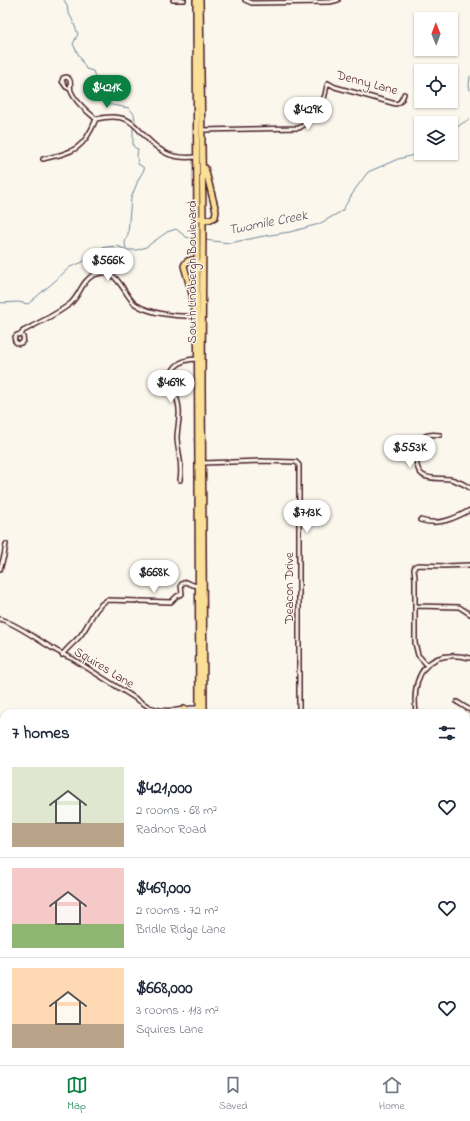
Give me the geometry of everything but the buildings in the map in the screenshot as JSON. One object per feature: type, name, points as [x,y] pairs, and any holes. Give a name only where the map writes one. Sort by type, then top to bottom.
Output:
[{"type":"main road","name":"South Lindbergh Boulevard","points":[[196,0],[199,586],[202,709]]},
{"type":"main road","name":"South Lindbergh Boulevard","points":[[200,0],[204,268],[202,709]]},
{"type":"main road","points":[[197,212],[203,219],[207,220],[215,218],[216,211],[203,159]]},
{"type":"main road","points":[[198,324],[195,316],[190,287],[184,268],[188,261],[192,260],[204,268]]},
{"type":"street","points":[[172,0],[184,0]]},
{"type":"street","points":[[245,0],[252,2],[330,2],[338,0]]},
{"type":"street","name":"Denny Lane","points":[[202,130],[299,128],[316,114],[322,102],[328,83],[335,87],[396,104],[401,101],[404,94]]},
{"type":"street","points":[[70,89],[78,102],[96,119]]},
{"type":"street","points":[[96,119],[113,117],[127,119],[136,126],[154,145],[163,151],[181,158],[197,158]]},
{"type":"street","points":[[43,160],[69,153],[81,145],[87,139],[96,119]]},
{"type":"street","points":[[21,335],[23,331],[72,303],[84,284],[95,275],[108,274],[118,280],[129,297],[136,304],[149,310],[174,316],[195,316]]},
{"type":"street","points":[[180,480],[181,458],[177,438],[179,410],[178,400],[171,378],[175,368],[180,362],[198,358]]},
{"type":"street","points":[[440,435],[427,435],[418,442],[416,449],[416,466],[419,471],[428,478],[451,480],[459,482],[470,488]]},
{"type":"street","name":"Deacon Drive","points":[[203,463],[261,461],[296,462],[299,465],[299,709]]},
{"type":"street","points":[[420,520],[425,522],[443,522],[470,510]]},
{"type":"street","points":[[0,569],[6,544]]},
{"type":"street","points":[[427,665],[418,655],[415,643],[415,566],[470,565]]},
{"type":"street","points":[[62,655],[67,647],[79,637],[85,629],[101,603],[113,599],[171,602],[177,596],[182,594],[181,585],[183,583],[186,582],[199,586]]},
{"type":"street","points":[[415,606],[459,607],[470,614]]},
{"type":"street","name":"Squires Lane","points":[[0,619],[17,626],[149,707],[156,709]]},
{"type":"street","points":[[416,709],[416,684],[418,678],[427,665],[438,658],[443,657],[454,656],[470,658]]},
{"type":"street","points":[[457,702],[468,709]]},
{"type":"waterway","points":[[64,0],[78,34],[73,44],[86,69],[93,71],[95,77],[103,83],[101,94],[106,104],[129,108],[134,114],[135,120]]},
{"type":"waterway","name":"Twomile Creek","points":[[470,76],[470,90]]},
{"type":"waterway","name":"Twomile Creek","points":[[458,127],[470,119]]},
{"type":"waterway","points":[[126,250],[125,242],[128,234],[131,198],[144,170],[143,167],[138,164],[138,150],[133,146],[133,127]]},
{"type":"waterway","name":"Twomile Creek","points":[[204,240],[230,243],[290,232],[319,224],[342,211],[368,172],[398,159],[414,155]]},
{"type":"waterway","name":"Twomile Creek","points":[[0,303],[18,302],[28,304],[70,267],[83,262],[90,253],[106,247],[118,246],[126,250],[137,250],[146,247],[167,232],[176,229],[186,237],[195,239]]}]
